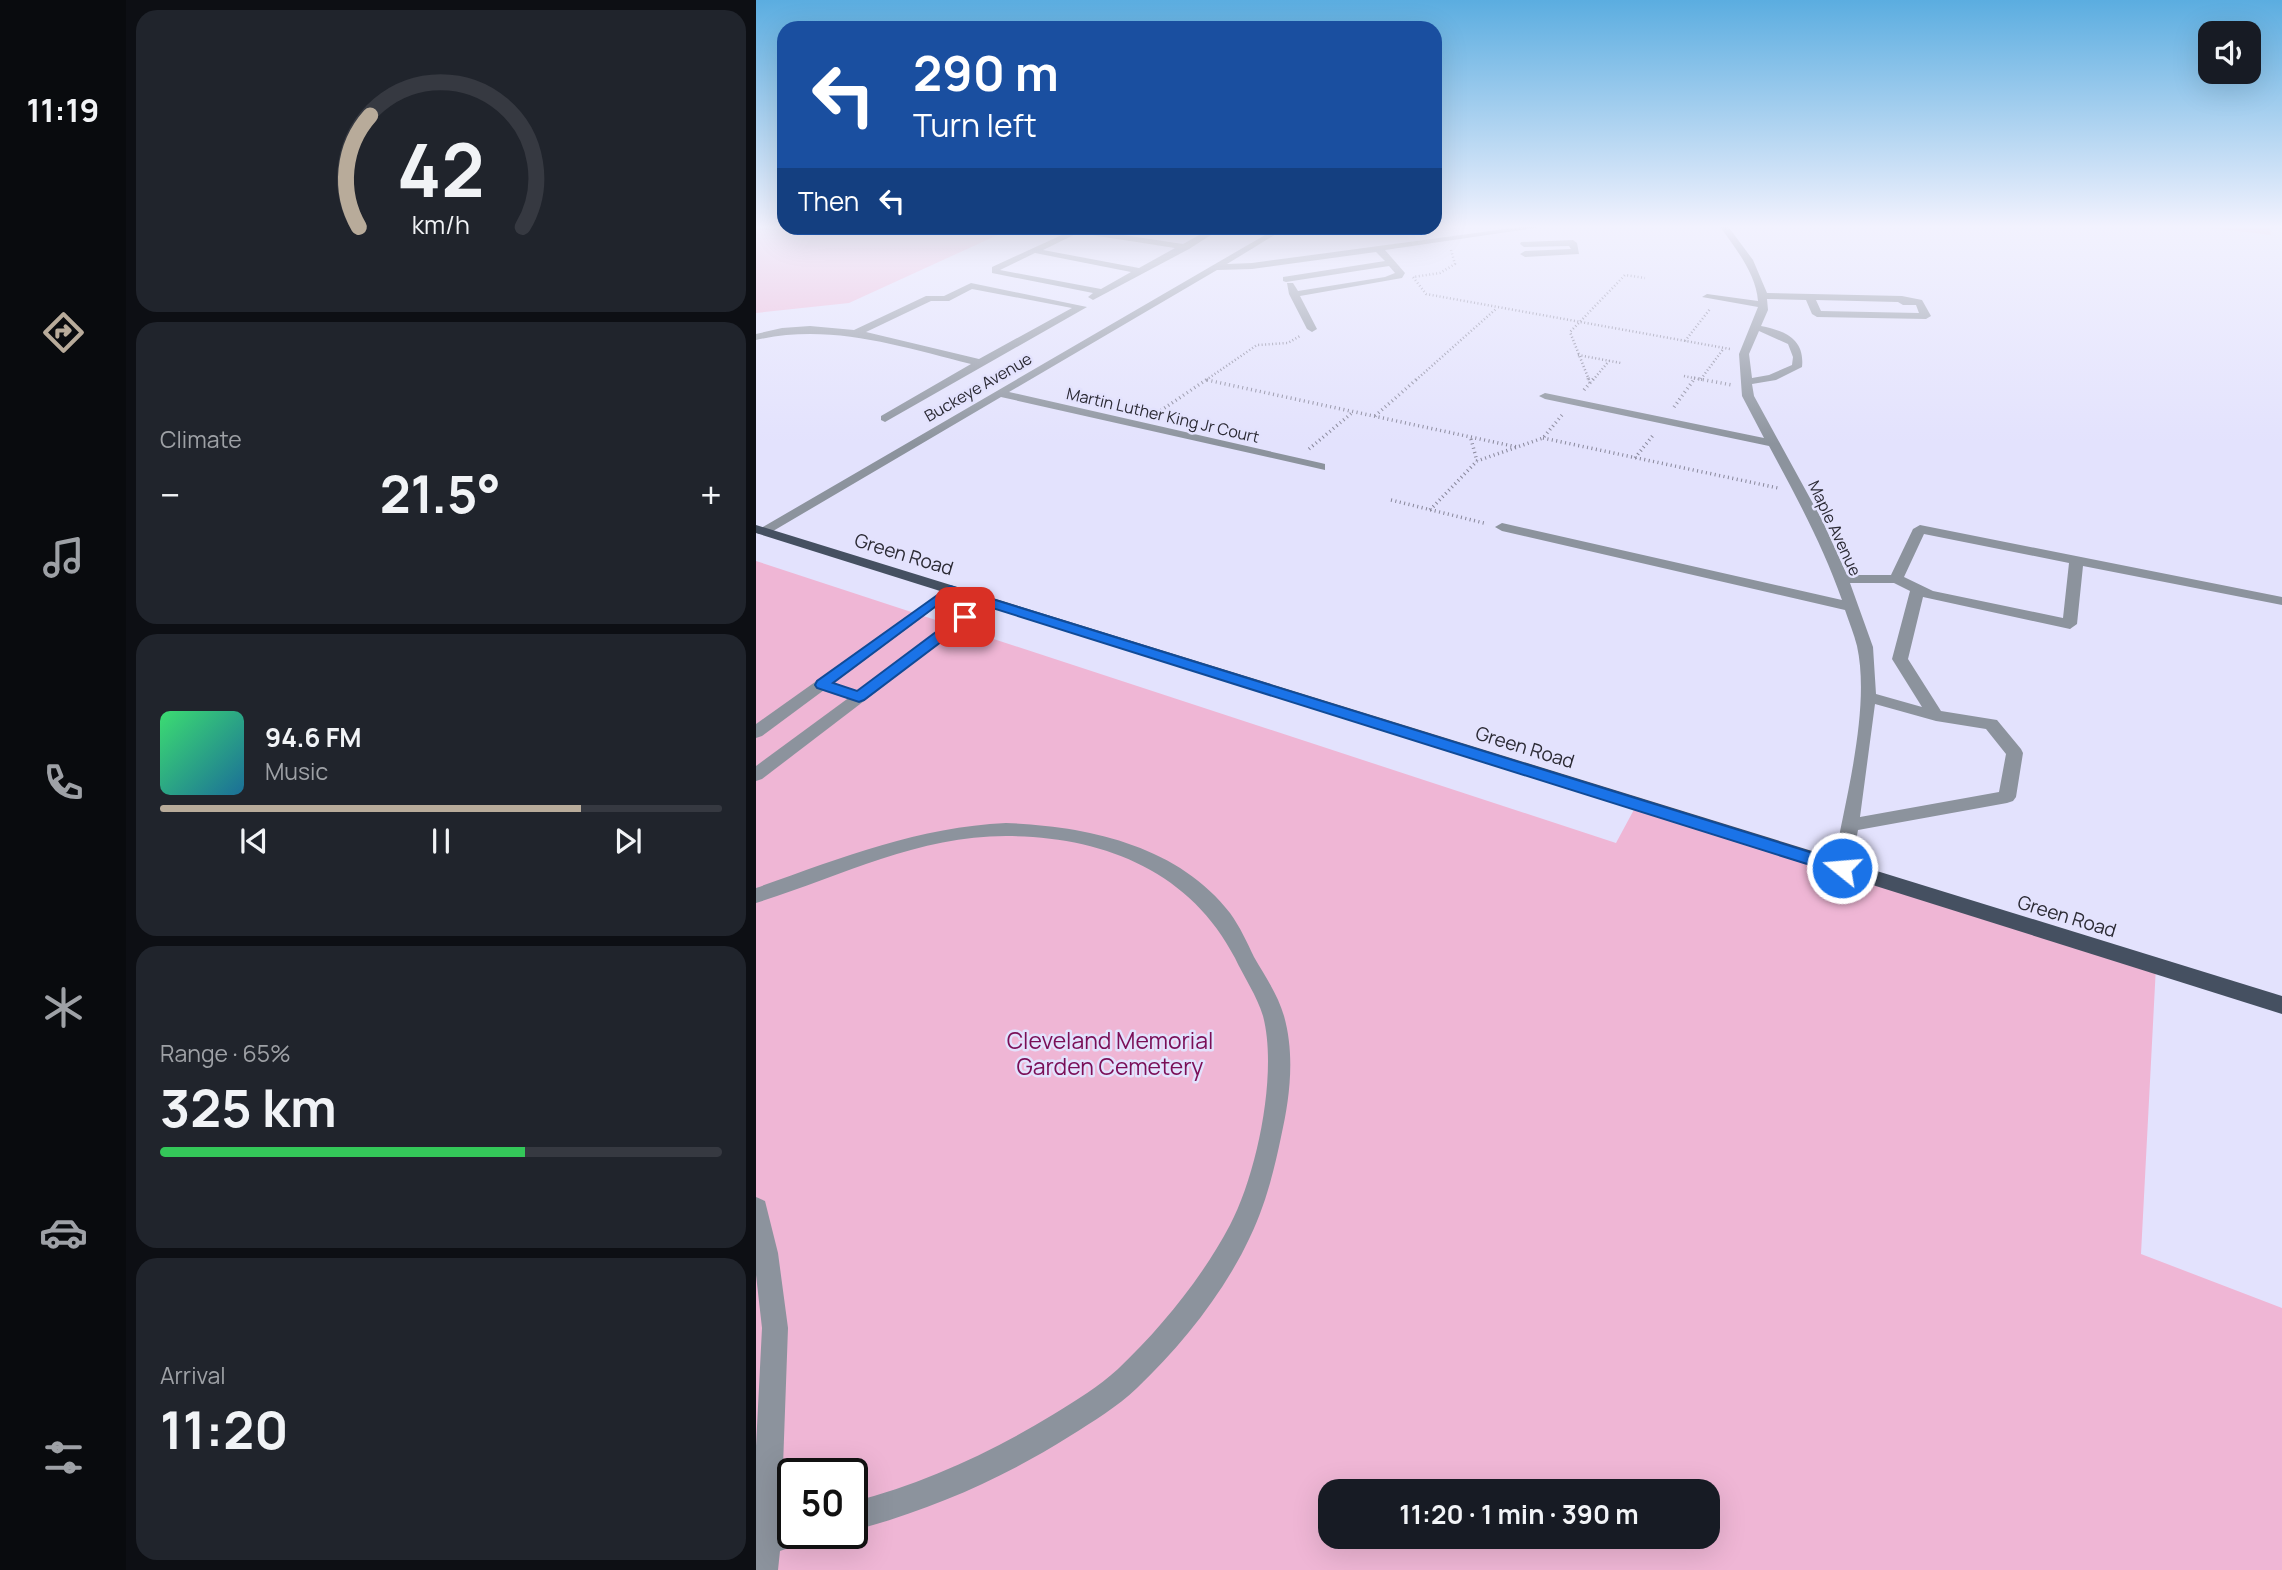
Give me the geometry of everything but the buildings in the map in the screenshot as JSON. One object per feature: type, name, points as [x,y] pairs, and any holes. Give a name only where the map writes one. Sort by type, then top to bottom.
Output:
[{"type":"main road","name":"Green Road","points":[[759,530],[2282,1005]]},
{"type":"street","points":[[853,335],[928,298]]},
{"type":"street","points":[[886,418],[1082,307],[1037,298]]},
{"type":"street","points":[[1078,306],[1091,298]]},
{"type":"street","name":"Buckeye Avenue","points":[[759,530],[1160,298]]},
{"type":"street","points":[[1296,298],[1312,329]]},
{"type":"street","points":[[1717,298],[1763,301],[1795,298]]},
{"type":"street","points":[[1810,298],[1816,314],[1926,316],[1919,302],[1868,298]]},
{"type":"street","name":"Maple Avenue","points":[[1763,301],[1745,352],[1748,396],[1800,493],[1841,579],[1865,647],[1868,697],[1842,868]]},
{"type":"street","points":[[1746,385],[1797,367],[1798,357],[1793,342],[1775,332],[1755,327]]},
{"type":"street","points":[[756,337],[779,329],[813,329],[853,335],[980,363]]},
{"type":"street","name":"Martin Luther King Jr Court","points":[[998,393],[1321,467]]},
{"type":"street","points":[[1545,396],[1773,443]]},
{"type":"street","points":[[1502,527],[1851,607]]},
{"type":"street","points":[[1896,579],[1920,529],[2282,601]]},
{"type":"street","points":[[1841,579],[1896,579],[1930,594],[2070,624],[2076,560]]},
{"type":"street","points":[[1918,589],[1900,659],[1936,716]]},
{"type":"street","points":[[756,732],[950,590]]},
{"type":"street","points":[[756,775],[986,601]]},
{"type":"street","points":[[822,685],[859,697]]},
{"type":"street","points":[[1850,825],[2007,797],[2015,753],[1991,724],[1936,716],[1868,697]]},
{"type":"street","points":[[756,896],[912,842],[945,835],[1007,830],[1041,831],[1079,837],[1143,857],[1168,869],[1194,889],[1217,912],[1234,937],[1263,990],[1275,1019],[1278,1105],[1256,1188],[1238,1235],[1212,1277],[1165,1336],[1109,1394],[1033,1444],[962,1481],[868,1513]]},
{"type":"street","points":[[756,1209],[766,1253],[775,1328],[772,1538],[762,1570]]},
{"type":"path","points":[[1448,298],[1745,352]]},
{"type":"path","points":[[1590,383],[1570,332],[1602,298]]},
{"type":"path","points":[[1685,341],[1712,298]]},
{"type":"path","points":[[1374,416],[1497,308]]},
{"type":"path","points":[[1138,425],[1257,345],[1288,343],[1312,329]]},
{"type":"path","points":[[1702,379],[1724,348]]},
{"type":"path","points":[[1578,355],[1621,363]]},
{"type":"path","points":[[1684,376],[1746,385]]},
{"type":"path","points":[[1207,380],[1517,447]]},
{"type":"path","points":[[1295,461],[1353,412]]},
{"type":"path","points":[[1430,510],[1477,461],[1543,438],[1800,493]]},
{"type":"path","points":[[1471,439],[1477,461]]},
{"type":"path","points":[[1391,500],[1502,527]]},
{"type":"green space","points":[[756,298],[859,298],[849,303],[756,313]]},
{"type":"green space","name":"Cleveland Memorial Garden Cemetery","points":[[756,561],[1616,843],[1637,804],[2156,966],[2141,1254],[2282,1308],[2282,1570],[756,1570]]},
{"type":"route","points":[[965,617],[859,697],[822,685],[950,590],[1842,868]]}]
